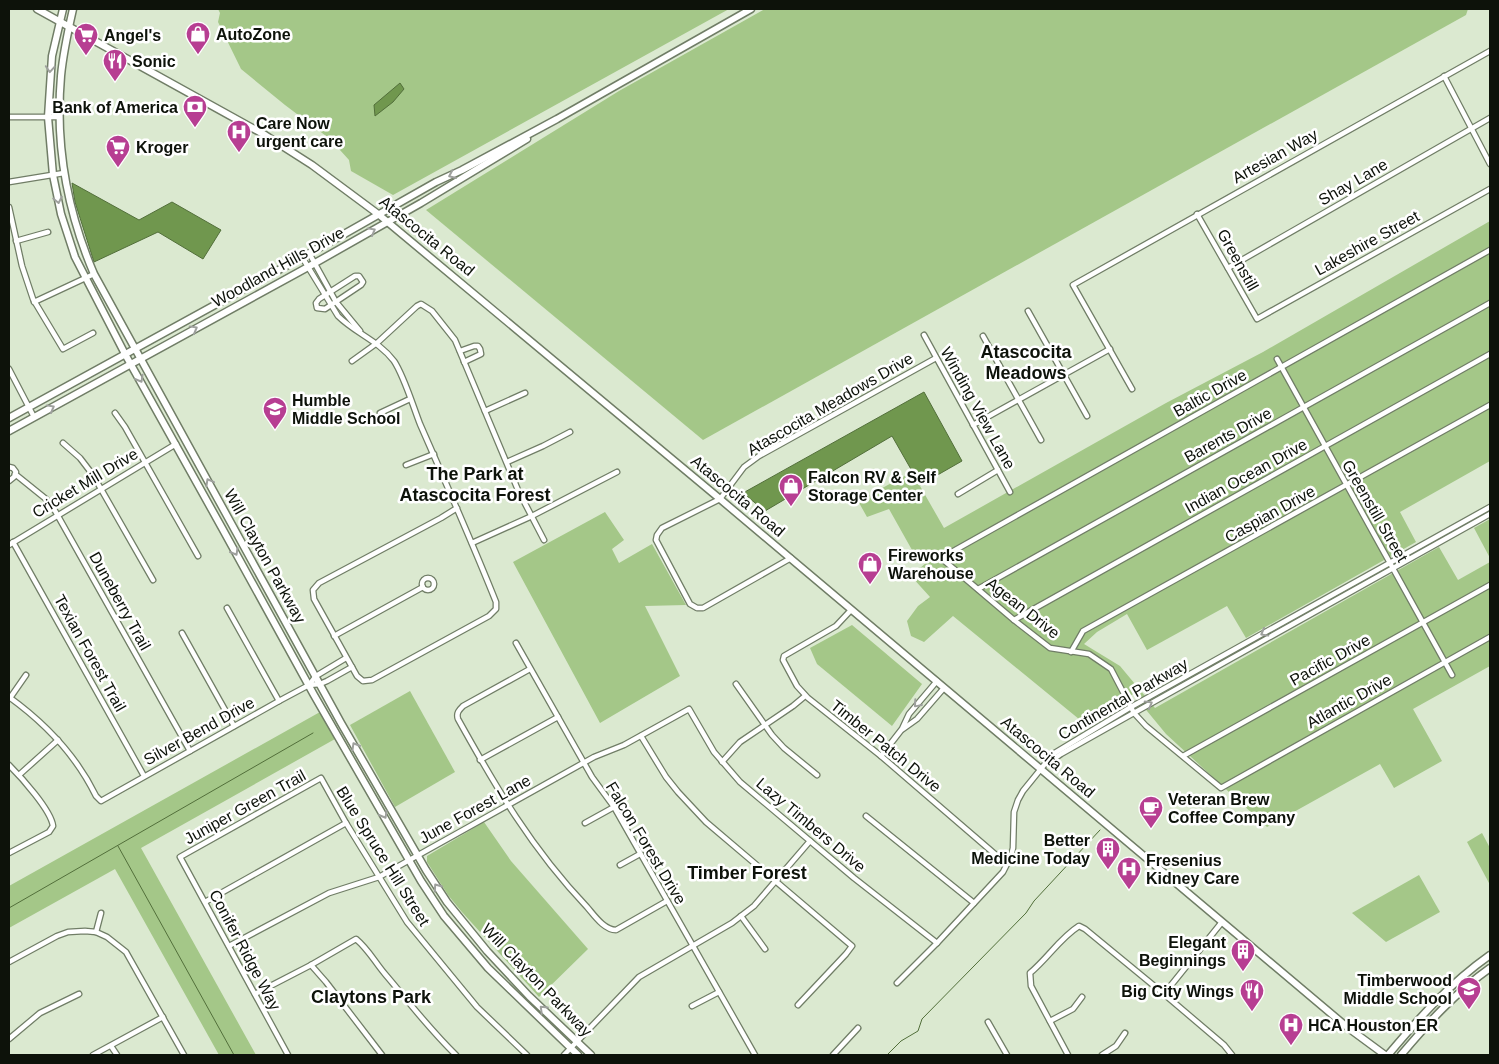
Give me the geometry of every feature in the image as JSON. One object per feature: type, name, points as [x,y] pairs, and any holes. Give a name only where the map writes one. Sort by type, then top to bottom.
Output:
[{"type":"main road","name":"Atascocita Road","points":[[37,9],[265,135],[312,165],[378,214],[791,558],[1360,1038],[1386,1055]]},
{"type":"main road","name":"Will Clayton Parkway","points":[[63,9],[52,56],[48,117],[53,175],[67,234],[86,278],[309,685],[421,881],[453,928],[488,968],[578,1055]]},
{"type":"main road","name":"Will Clayton Parkway","points":[[73,9],[61,75],[59,133],[71,210],[94,274],[320,684],[426,870],[461,920],[487,951],[520,987],[591,1055]]},
{"type":"main road","name":"Woodland Hills Drive","points":[[9,418],[436,182],[556,119],[751,9]]},
{"type":"main road","name":"Woodland Hills Drive","points":[[9,431],[388,222],[519,144],[556,119]]},
{"type":"main road","points":[[225,299],[229,310]]},
{"type":"main road","points":[[222,528],[231,523]]},
{"type":"main road","points":[[267,608],[275,603]]},
{"type":"main road","points":[[367,787],[376,782]]},
{"type":"main road","points":[[453,928],[461,920]]},
{"type":"main road","points":[[1386,1055],[1441,995],[1490,955]]},
{"type":"main road","points":[[1401,1055],[1446,1005],[1490,968]]},
{"type":"main road","points":[[514,994],[520,987]]},
{"type":"street","name":"Artesian Way","points":[[1110,349],[1073,285],[1490,51]]},
{"type":"street","points":[[1444,76],[1490,164]]},
{"type":"street","points":[[9,117],[59,117]]},
{"type":"street","name":"Shay Lane","points":[[1228,268],[1490,118]]},
{"type":"street","points":[[9,182],[64,174]]},
{"type":"street","name":"Lakeshire Street","points":[[1257,319],[1490,189]]},
{"type":"street","points":[[9,207],[22,266],[34,302],[63,349],[93,333]]},
{"type":"street","name":"Greenstill","points":[[1198,214],[1257,319]]},
{"type":"street","points":[[16,240],[48,232]]},
{"type":"street","name":"Baltic Drive","points":[[941,558],[1490,250]]},
{"type":"street","points":[[306,255],[331,306],[346,323],[377,343],[400,371],[410,399],[434,454],[472,543],[496,602],[496,609],[489,616],[372,680],[360,680],[317,606],[313,590],[319,583],[457,508]]},
{"type":"street","points":[[311,265],[336,302],[364,336]]},
{"type":"street","points":[[34,302],[94,274]]},
{"type":"street","points":[[355,276],[362,278],[363,282],[361,285],[331,306],[321,310],[317,308],[316,303],[330,291],[355,276]]},
{"type":"street","name":"Barents Drive","points":[[978,588],[1490,303]]},
{"type":"street","points":[[352,361],[377,343],[421,304],[432,311],[450,332],[460,351],[518,490],[544,540]]},
{"type":"street","points":[[1028,310],[1087,416]]},
{"type":"street","name":"Winding View Lane","points":[[924,335],[1010,492]]},
{"type":"street","points":[[983,336],[1041,440]]},
{"type":"street","points":[[460,351],[474,346],[478,346],[480,349],[481,354],[464,362]]},
{"type":"street","points":[[973,425],[1110,349],[1132,389]]},
{"type":"street","name":"Indian Ocean Drive","points":[[1014,620],[1490,354]]},
{"type":"street","name":"Atascocita Meadows Drive","points":[[720,499],[744,467],[759,456],[936,358]]},
{"type":"street","name":"Greenstill Street","points":[[1277,359],[1324,447],[1452,675]]},
{"type":"street","points":[[9,369],[34,417]]},
{"type":"street","points":[[485,411],[525,393]]},
{"type":"street","points":[[380,413],[410,399]]},
{"type":"street","name":"Caspian Drive","points":[[1071,652],[1083,631],[1490,405]]},
{"type":"street","points":[[115,413],[125,427],[198,556]]},
{"type":"street","points":[[507,462],[570,432]]},
{"type":"street","points":[[63,443],[84,463],[153,580]]},
{"type":"street","name":"Cricket Mill Drive","points":[[11,543],[176,444]]},
{"type":"street","points":[[406,465],[434,454]]},
{"type":"street","name":"Duneberry Trail","points":[[9,467],[15,469],[15,474],[48,502],[57,515],[190,751]]},
{"type":"street","points":[[958,494],[998,470]]},
{"type":"street","points":[[472,543],[532,516],[617,472]]},
{"type":"street","points":[[9,481],[15,474]]},
{"type":"street","points":[[720,499],[662,528],[657,535],[656,540],[690,604],[697,608],[703,608],[791,558]]},
{"type":"street","name":"Continental Parkway","points":[[1041,769],[1061,754],[1392,566],[1490,507]]},
{"type":"street","name":"Continental Parkway","points":[[1041,769],[1053,754],[1131,707],[1490,514]]},
{"type":"street","name":"Texian Forest Trail","points":[[11,543],[144,776]]},
{"type":"street","name":"Agean Drive","points":[[941,558],[1050,648],[1089,654],[1111,669],[1134,713],[1146,726],[1221,788]]},
{"type":"street","name":"Pacific Drive","points":[[1183,756],[1490,585]]},
{"type":"street","points":[[334,636],[423,587]]},
{"type":"street","points":[[227,608],[279,701]]},
{"type":"street","name":"Timber Patch Drive","points":[[851,610],[836,626],[784,656],[783,660],[797,686],[805,696],[880,756],[996,855],[1009,861]]},
{"type":"street","points":[[182,633],[234,726]]},
{"type":"street","name":"Atlantic Drive","points":[[1221,788],[1490,637]]},
{"type":"street","name":"Falcon Forest Drive","points":[[516,643],[584,763],[614,807],[755,1055]]},
{"type":"street","name":"Silver Bend Drive","points":[[309,685],[316,676],[346,658]]},
{"type":"street","name":"Silver Bend Drive","points":[[58,740],[70,754],[96,796],[101,800],[309,685],[320,684],[352,667]]},
{"type":"street","points":[[530,669],[463,706],[457,715],[480,760],[507,806],[562,880],[603,924],[615,930],[668,901]]},
{"type":"street","points":[[19,775],[58,740],[45,726],[9,697],[26,675]]},
{"type":"street","points":[[880,756],[902,729],[909,714],[937,681]]},
{"type":"street","points":[[736,684],[764,724],[784,748],[817,776]]},
{"type":"street","points":[[902,729],[917,719],[944,688]]},
{"type":"street","points":[[722,762],[740,742],[764,724],[784,713],[805,696]]},
{"type":"street","name":"June Forest Lane","points":[[229,946],[329,893],[379,877],[584,763],[641,736],[689,709]]},
{"type":"street","name":"Lazy Timbers Drive","points":[[689,709],[705,738],[722,762],[740,782],[810,842],[937,943]]},
{"type":"street","points":[[480,760],[558,717]]},
{"type":"street","points":[[641,736],[666,777],[690,805],[723,838],[777,881],[852,946],[798,1005]]},
{"type":"street","points":[[1053,754],[1061,754]]},
{"type":"street","points":[[9,765],[19,775],[51,819],[53,826],[49,832],[9,852]]},
{"type":"street","points":[[897,983],[997,879],[1009,861],[1013,848],[1015,807],[1023,791],[1041,769]]},
{"type":"street","name":"Blue Spruce Hill Street","points":[[321,778],[346,823],[407,922],[454,981],[527,1055]]},
{"type":"street","name":"Juniper Green Trail","points":[[180,857],[321,778]]},
{"type":"street","points":[[585,823],[614,807]]},
{"type":"street","points":[[866,816],[974,903]]},
{"type":"street","points":[[205,902],[346,823]]},
{"type":"street","points":[[564,1055],[639,977],[741,916],[761,900],[810,842]]},
{"type":"street","points":[[620,865],[640,854]]},
{"type":"street","name":"Conifer Ridge Way","points":[[180,857],[288,1055]]},
{"type":"street","points":[[96,932],[102,913]]},
{"type":"street","points":[[741,916],[765,949]]},
{"type":"street","points":[[1164,994],[1222,922]]},
{"type":"street","points":[[1068,1055],[1031,986],[1030,973],[1072,930],[1079,926],[1086,929],[1164,994],[1224,1045],[1232,1055]]},
{"type":"street","points":[[9,962],[68,932],[96,932],[117,944],[126,952],[184,1055]]},
{"type":"street","points":[[255,994],[356,939],[368,950],[420,1016],[456,1055]]},
{"type":"street","points":[[311,965],[382,1055]]},
{"type":"street","points":[[692,1006],[719,992]]},
{"type":"street","points":[[9,1039],[40,1013],[79,994]]},
{"type":"street","points":[[1050,1021],[1073,1009],[1082,997]]},
{"type":"street","points":[[93,1055],[163,1017]]},
{"type":"street","points":[[988,1022],[1008,1055]]},
{"type":"street","points":[[833,1055],[858,1028]]},
{"type":"street","points":[[1102,1055],[1116,1046],[1125,1034]]},
{"type":"street","points":[[111,1046],[116,1055]]},
{"type":"shaded area","points":[[218,9],[729,9],[393,195],[351,171],[349,160],[330,139],[241,69],[218,22],[220,13]]},
{"type":"shaded area","points":[[765,9],[1468,9],[1466,15],[703,440],[426,210],[619,91]]},
{"type":"shaded area","points":[[400,83],[404,89],[393,102],[375,116],[374,105]]},
{"type":"shaded area","points":[[72,183],[139,220],[172,202],[221,230],[203,259],[158,232],[94,262],[75,202]]},
{"type":"shaded area","points":[[1490,221],[1490,461],[1400,512],[1416,542],[1246,638],[1227,606],[1147,650],[1127,614],[1097,632],[1084,644],[1120,666],[1155,708],[1439,547],[1458,580],[1490,562],[1490,666],[1413,709],[1442,761],[1394,788],[1380,764],[1267,827],[1166,734],[1133,694],[1085,724],[953,616],[924,642],[911,636],[907,621],[918,606],[930,597],[911,576],[927,562],[921,552],[912,550],[889,509],[867,517],[858,501],[912,472],[944,528],[1166,403],[1263,352]]},
{"type":"shaded area","points":[[924,392],[962,461],[920,485],[892,436],[765,511],[743,493]]},
{"type":"shaded area","points":[[605,512],[624,540],[612,549],[619,563],[652,544],[686,605],[645,606],[680,676],[600,723],[513,562]]},
{"type":"shaded area","points":[[1490,519],[1490,558],[1474,528]]},
{"type":"shaded area","points":[[852,625],[922,684],[892,726],[817,664],[810,648]]},
{"type":"shaded area","points":[[410,691],[455,772],[395,807],[350,725]]},
{"type":"shaded area","points":[[320,712],[335,739],[141,848],[256,1055],[219,1055],[115,869],[9,928],[9,886]]},
{"type":"shaded area","points":[[484,822],[511,861],[588,949],[539,997],[461,911],[448,895],[427,862],[427,856]]},
{"type":"shaded area","points":[[1482,833],[1490,848],[1489,883],[1467,842]]},
{"type":"shaded area","points":[[1419,875],[1440,912],[1386,942],[1352,913]]},
{"type":"waterway","points":[[9,908],[313,733]]},
{"type":"waterway","points":[[887,1055],[901,1041],[918,1031],[922,1019],[1026,913],[1034,901],[1100,830]]},
{"type":"waterway","points":[[118,846],[234,1055]]},
{"type":"place","name":"AutoZone","points":[[198,55]]},
{"type":"place","name":"Angel's","points":[[86,56]]},
{"type":"place","name":"Sonic","points":[[115,82]]},
{"type":"place","name":"Bank of America","points":[[195,128]]},
{"type":"place","name":"Care Now urgent care","points":[[239,153]]},
{"type":"place","name":"Kroger","points":[[118,168]]},
{"type":"place","name":"Humble Middle School","points":[[275,430]]},
{"type":"place","name":"Falcon RV & Self Storage Center","points":[[791,507]]},
{"type":"place","name":"Fireworks Warehouse","points":[[870,585]]},
{"type":"place","name":"Veteran Brew Coffee Company","points":[[1151,829]]},
{"type":"place","name":"Better Medicine Today","points":[[1108,870]]},
{"type":"place","name":"Fresenius Kidney Care","points":[[1129,890]]},
{"type":"place","name":"Elegant Beginnings","points":[[1243,972]]},
{"type":"place","name":"Timberwood Middle School","points":[[1469,1010]]},
{"type":"place","name":"Big City Wings","points":[[1252,1012]]},
{"type":"place","name":"HCA Houston ER","points":[[1291,1046]]},
{"type":"district","name":"Atascocita Meadows","points":[[1026,362]]},
{"type":"district","name":"The Park at Atascocita Forest","points":[[475,484]]},
{"type":"district","name":"Timber Forest","points":[[747,873]]},
{"type":"district","name":"Claytons Park","points":[[371,997]]}]
